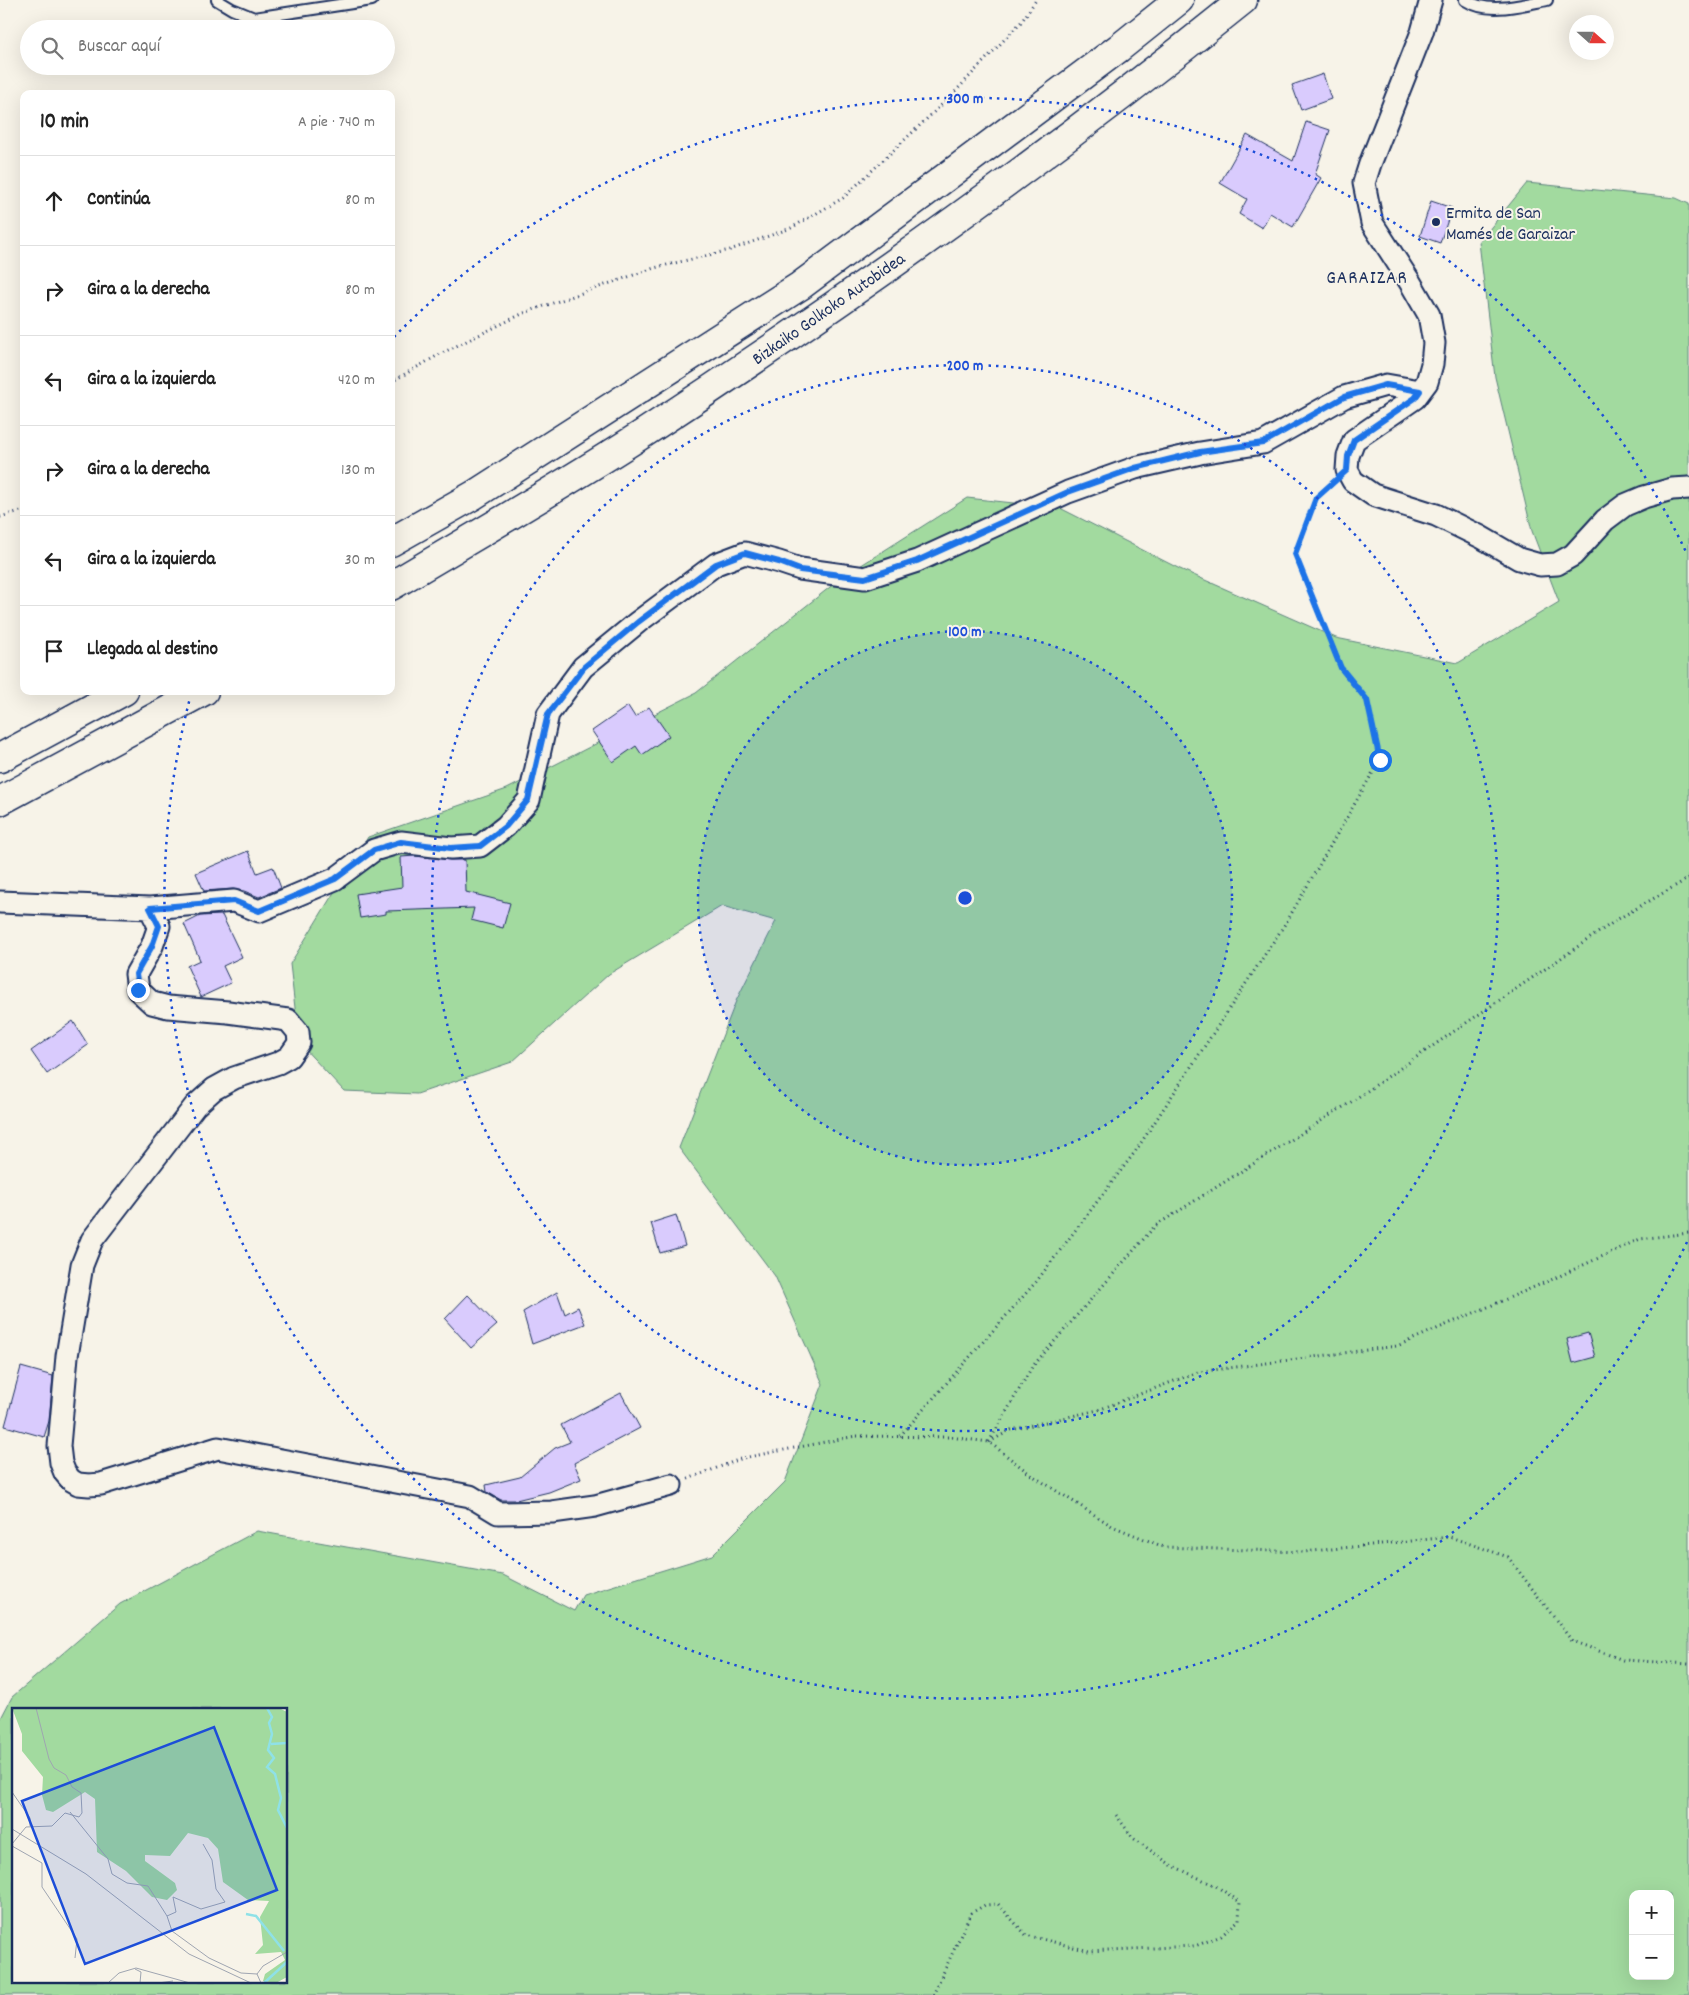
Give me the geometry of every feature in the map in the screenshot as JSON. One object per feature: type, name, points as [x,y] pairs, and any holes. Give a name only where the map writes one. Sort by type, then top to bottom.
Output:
[{"type":"highway","name":"Bizkaiko Golkoko Autobidea","points":[[395,540],[474,495],[800,286],[1119,48],[1178,0]]},
{"type":"highway","name":"Bizkaiko Golkoko Autobidea","points":[[395,584],[638,437],[806,326],[1053,148],[1149,76],[1243,0]]},
{"type":"highway","points":[[0,758],[117,695]]},
{"type":"highway","points":[[0,800],[197,695]]},
{"type":"street","points":[[1431,0],[1422,32],[1364,183],[1372,223],[1410,282],[1429,316],[1434,343],[1432,364],[1427,382],[1415,398],[1354,440],[1348,456],[1347,470],[1353,481],[1373,495],[1436,515],[1481,537],[1519,559],[1540,565],[1557,564],[1572,555],[1605,520],[1625,505],[1672,489],[1689,488]]},
{"type":"street","points":[[0,902],[150,908],[234,901],[259,911],[335,879],[374,850],[401,842],[451,848],[480,846],[506,826],[528,800],[548,714],[584,667],[638,622],[716,564],[745,553],[800,570],[865,578],[917,561],[1068,492],[1135,468],[1200,452],[1263,443],[1344,397],[1386,385],[1420,391]]},
{"type":"street","points":[[150,908],[159,926],[152,946],[136,974],[138,990],[152,1003],[168,1007],[288,1020],[298,1032],[300,1043],[289,1057],[278,1063],[234,1078],[214,1090],[195,1106],[92,1240],[82,1265],[67,1356],[59,1446],[61,1463],[65,1473],[71,1480],[84,1485],[101,1484],[218,1448],[470,1496],[498,1513],[552,1512],[595,1506],[671,1485]]},
{"type":"lane","points":[[217,0],[232,9],[254,18],[372,0]]},
{"type":"lane","points":[[1465,0],[1473,5],[1506,8],[1547,0]]},
{"type":"path","points":[[395,380],[442,353],[524,313],[654,268],[730,250],[790,228],[843,198],[951,96],[1022,21],[1036,0]]},
{"type":"path","points":[[900,1436],[1036,1282],[1135,1152],[1287,921],[1380,760],[1367,700],[1341,668],[1295,554],[1316,498],[1347,470]]},
{"type":"path","points":[[0,517],[20,511]]},
{"type":"path","points":[[989,1442],[1032,1367],[1155,1226],[1351,1102],[1618,919],[1689,878]]},
{"type":"path","points":[[989,1442],[1011,1430],[1098,1410],[1198,1372],[1397,1346],[1553,1279],[1640,1239],[1689,1233]]},
{"type":"path","points":[[671,1485],[743,1458],[856,1436],[950,1437],[989,1442],[1030,1474],[1112,1526],[1164,1547],[1304,1552],[1450,1537],[1508,1557],[1572,1641],[1623,1660],[1689,1664]]},
{"type":"path","points":[[934,1995],[972,1913],[985,1905],[998,1904],[1026,1935],[1089,1951],[1195,1946],[1221,1936],[1239,1920],[1240,1902],[1216,1886],[1172,1865],[1133,1838],[1116,1815]]},
{"type":"green space","points":[[1527,183],[1676,198],[1689,204],[1689,1995],[0,1995],[0,1720],[12,1697],[120,1604],[257,1531],[503,1575],[574,1611],[583,1595],[712,1555],[785,1482],[823,1384],[775,1276],[679,1148],[736,1001],[776,921],[722,906],[609,974],[512,1062],[417,1094],[344,1091],[299,1043],[290,964],[368,837],[507,789],[696,693],[844,576],[967,498],[1060,508],[1180,569],[1336,638],[1458,663],[1559,602],[1532,531],[1495,377],[1479,242]]},
{"type":"building","points":[[1323,74],[1331,99],[1301,110],[1292,85]]},
{"type":"building","points":[[1306,122],[1330,130],[1315,174],[1321,178],[1293,227],[1270,213],[1262,228],[1239,214],[1247,199],[1220,183],[1247,135],[1293,161]]},
{"type":"building","name":"Ermita de San Mamés de Garaizar","points":[[1431,201],[1452,208],[1440,243],[1420,236]]},
{"type":"building","points":[[628,706],[635,717],[649,707],[669,736],[642,755],[636,746],[613,762],[592,731]]},
{"type":"building","points":[[248,851],[257,873],[273,867],[281,888],[259,897],[233,889],[204,891],[196,873]]},
{"type":"building","points":[[415,856],[465,860],[466,892],[510,903],[503,928],[471,920],[474,908],[386,911],[386,914],[360,918],[356,894],[402,887],[401,857]]},
{"type":"building","points":[[222,915],[242,957],[223,966],[231,983],[201,997],[187,966],[200,960],[184,924],[200,916]]},
{"type":"building","points":[[73,1021],[88,1045],[47,1074],[31,1051]]},
{"type":"building","points":[[676,1215],[685,1246],[660,1253],[651,1223]]},
{"type":"building","points":[[557,1292],[565,1314],[578,1307],[585,1324],[532,1344],[523,1312]]},
{"type":"building","points":[[468,1295],[497,1325],[471,1348],[445,1319]]},
{"type":"building","points":[[1588,1333],[1595,1357],[1573,1363],[1567,1339]]},
{"type":"building","points":[[21,1367],[53,1376],[49,1421],[44,1437],[5,1426]]},
{"type":"building","points":[[621,1393],[640,1428],[574,1463],[581,1479],[549,1492],[516,1500],[501,1500],[487,1492],[486,1485],[520,1477],[555,1448],[570,1442],[561,1425]]},
{"type":"place","name":"Ermita de San Mamés de Garaizar","points":[[1436,222]]},
{"type":"district","name":"GARAIZAR","points":[[1367,276]]},
{"type":"route","points":[[138,990],[136,974],[152,946],[159,926],[150,908],[234,901],[259,911],[335,879],[374,850],[401,842],[451,848],[480,846],[506,826],[528,800],[548,714],[584,667],[638,622],[716,564],[745,553],[800,570],[865,578],[917,561],[1068,492],[1135,468],[1200,452],[1263,443],[1344,397],[1386,385],[1399,389],[1420,391],[1415,398],[1354,440],[1348,456],[1347,470],[1316,498],[1295,554],[1341,668],[1367,700],[1380,760]]}]
